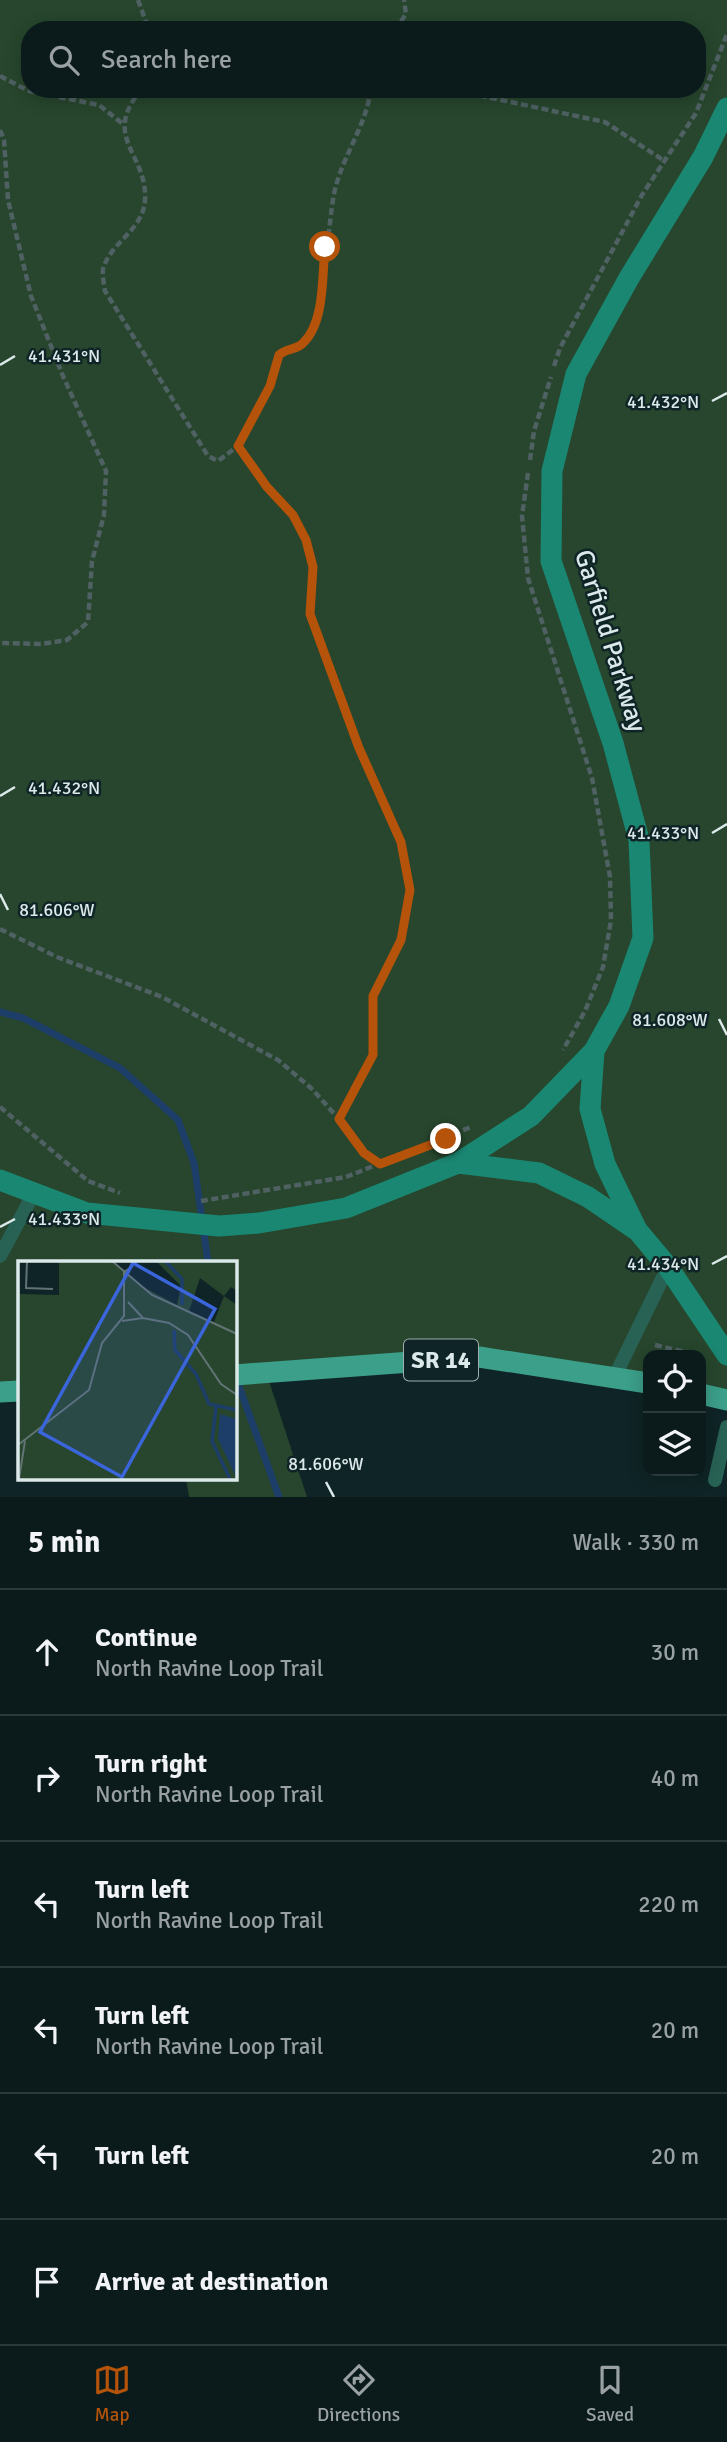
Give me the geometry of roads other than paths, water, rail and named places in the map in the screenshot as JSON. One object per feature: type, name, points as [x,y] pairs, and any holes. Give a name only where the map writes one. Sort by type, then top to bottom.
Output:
[{"type":"main road","name":"SR 14","points":[[236,1375],[479,1357],[643,1382]]},
{"type":"main road","points":[[0,1392],[18,1391]]},
{"type":"main road","points":[[706,1395],[727,1400]]},
{"type":"street","name":"Garfield Parkway","points":[[0,1180],[87,1213],[184,1224],[219,1226],[259,1223],[346,1208],[458,1163],[531,1116],[594,1051],[619,1006],[643,938],[639,840],[613,743],[551,561],[552,471],[576,374],[629,278],[704,157],[727,108]]},
{"type":"street","name":"Garfield Parkway","points":[[594,1051],[590,1109],[605,1164],[637,1230],[668,1267],[727,1355]]},
{"type":"street","name":"Garfield Parkway","points":[[458,1163],[539,1173],[588,1197],[637,1230]]},
{"type":"lane","points":[[0,1256],[34,1193]]},
{"type":"lane","points":[[615,1376],[668,1267]]},
{"type":"lane","points":[[715,1480],[727,1427]]},
{"type":"waterway","points":[[0,1012],[23,1018],[120,1068],[178,1120],[194,1163],[208,1261]]},
{"type":"waterway","points":[[236,1378],[279,1497]]}]
